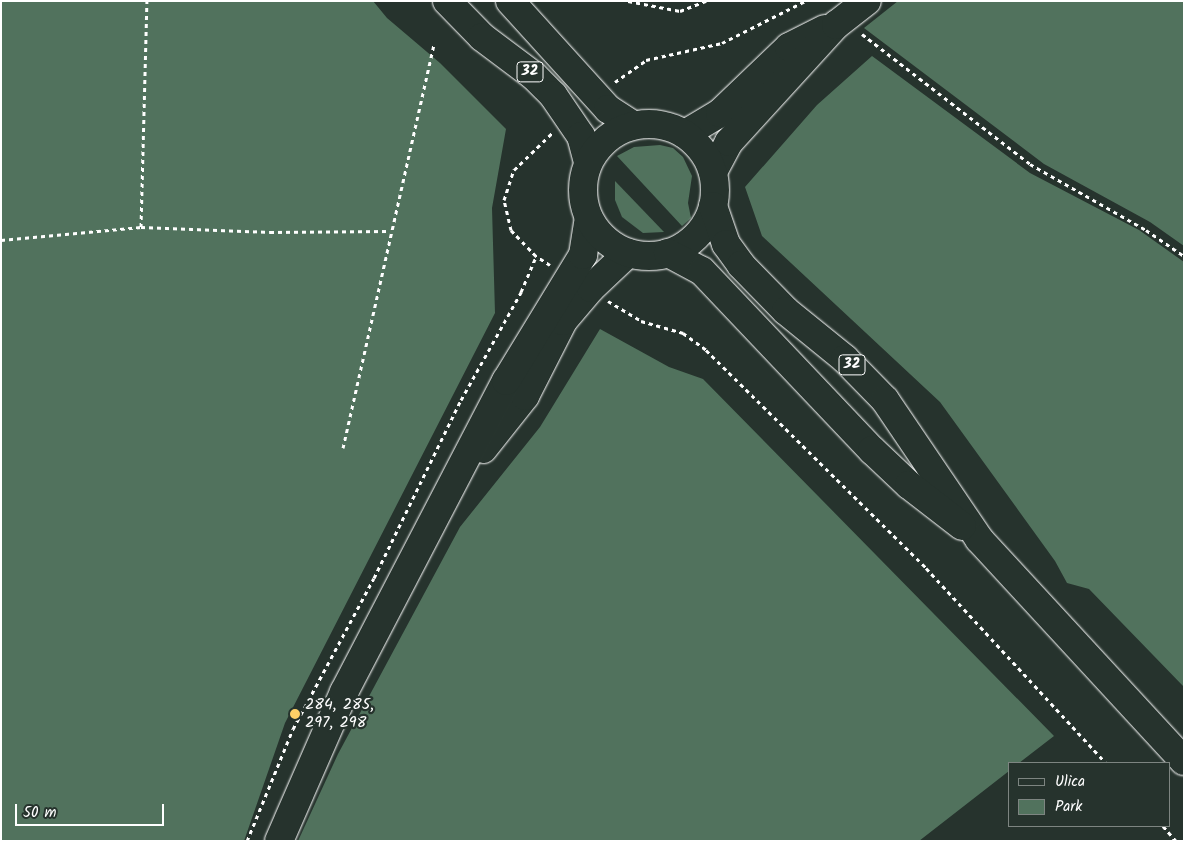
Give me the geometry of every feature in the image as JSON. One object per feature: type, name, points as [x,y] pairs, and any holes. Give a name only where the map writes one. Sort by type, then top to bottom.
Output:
[{"type":"main road","name":"32","points":[[447,1],[482,37],[516,62],[553,96],[581,136],[588,162],[583,190],[589,218],[609,243],[628,253],[648,256],[668,253],[695,237],[713,206]]},
{"type":"main road","name":"32","points":[[510,1],[608,109],[633,125]]},
{"type":"main road","points":[[685,134],[720,113],[789,47],[839,22],[867,1]]},
{"type":"main road","points":[[713,172],[729,142],[839,22]]},
{"type":"main road","name":"32","points":[[588,162],[606,140],[633,125],[651,123],[685,134],[706,156],[713,172],[713,206],[726,244],[741,265],[786,311],[845,359],[885,400],[979,539],[1184,761]]},
{"type":"main road","points":[[280,841],[344,692],[455,480],[505,424],[525,396],[563,321],[581,282],[589,218]]},
{"type":"main road","points":[[581,282],[628,253]]},
{"type":"main road","name":"32","points":[[668,253],[702,271],[872,450],[909,485],[979,539]]},
{"type":"path","points":[[141,227],[147,1]]},
{"type":"path","points":[[628,1],[680,11],[706,1]]},
{"type":"path","points":[[839,22],[1030,164],[1146,230],[1184,256]]},
{"type":"path","points":[[343,448],[390,231],[434,45]]},
{"type":"path","points":[[1,240],[141,227],[270,232],[390,231]]},
{"type":"path","points":[[248,841],[293,729],[374,578],[461,400],[521,292],[536,256],[581,282],[633,317],[683,333],[706,350],[956,598],[1105,762]]},
{"type":"path","points":[[1164,827],[1176,841]]},
{"type":"green space","points":[[1,1],[373,1],[387,18],[440,63],[506,129],[492,208],[495,313],[285,723],[244,841],[1,841]]},
{"type":"green space","points":[[898,1],[1184,1],[1184,246],[1150,222],[1044,164],[864,28]]},
{"type":"green space","points":[[872,56],[1030,173],[1139,230],[1184,262],[1184,687],[1089,589],[1067,583],[1055,561],[940,402],[762,236],[745,187],[817,105]]},
{"type":"green space","points":[[660,145],[673,148],[683,157],[692,176],[688,203],[691,218],[682,226],[617,156],[634,147]]},
{"type":"green space","points":[[615,181],[664,232],[643,233],[622,217],[615,200]]},
{"type":"green space","points":[[600,329],[669,367],[703,379],[1054,736],[1020,762],[1008,762],[1008,772],[919,841],[298,841],[338,754],[460,527],[540,427]]},
{"type":"place","name":"284, 285, 297, 298","points":[[295,714]]}]
